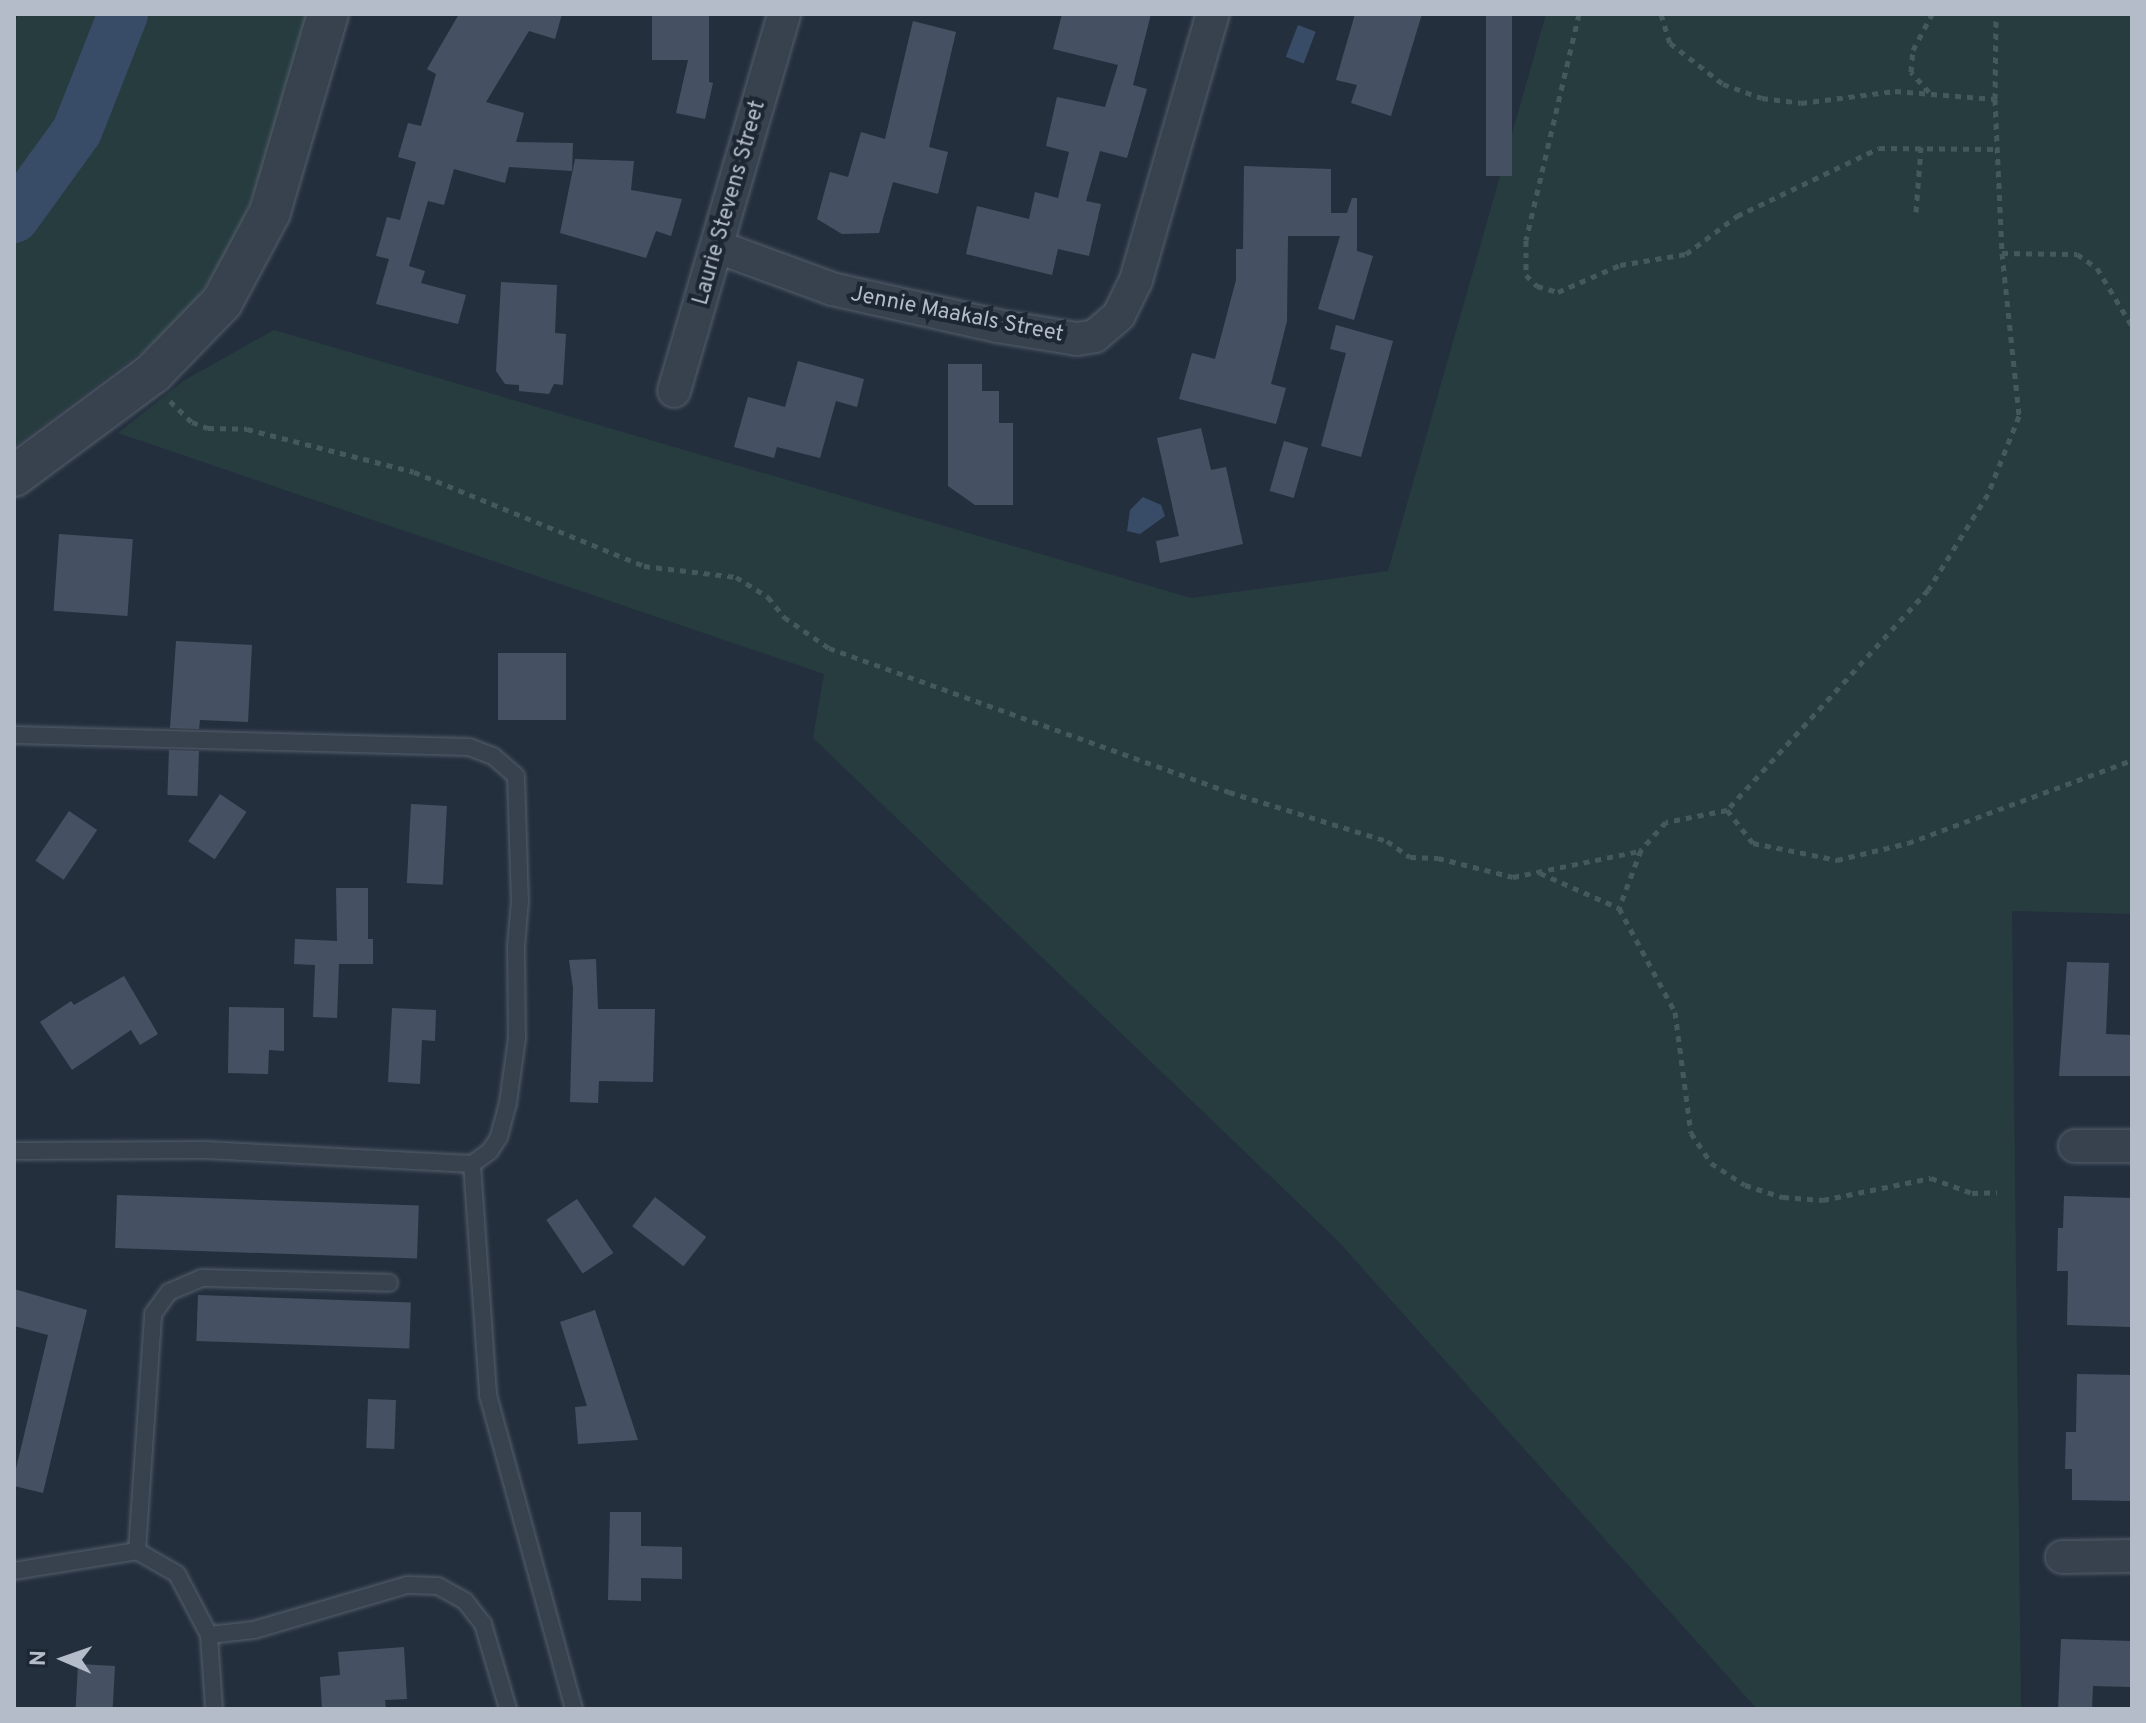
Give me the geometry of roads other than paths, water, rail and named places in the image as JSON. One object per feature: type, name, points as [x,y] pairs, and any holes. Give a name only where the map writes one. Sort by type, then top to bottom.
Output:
[{"type":"street","points":[[14,476],[74,435],[153,373],[222,302],[270,212],[328,14]]},
{"type":"street","name":"Laurie Stevens Street","points":[[674,391],[784,14]]},
{"type":"street","name":"Jennie Maakals Street","points":[[718,247],[832,289],[997,326],[1077,339],[1095,336],[1119,315],[1136,280],[1213,14]]},
{"type":"street","points":[[14,447],[74,435]]},
{"type":"street","points":[[2075,1146],[2132,1146]]},
{"type":"street","points":[[2062,1557],[2132,1556]]},
{"type":"lane","points":[[14,735],[469,747],[493,756],[516,776],[520,821],[517,1038],[508,1103],[499,1137],[490,1151],[472,1164],[205,1150],[14,1151]]},
{"type":"lane","points":[[472,1164],[488,1395],[574,1709]]},
{"type":"lane","points":[[137,1551],[153,1314],[169,1292],[202,1278],[389,1283]]},
{"type":"lane","points":[[14,1571],[137,1551],[177,1574],[209,1635],[214,1709]]},
{"type":"lane","points":[[209,1635],[254,1630],[407,1585],[438,1586],[465,1601],[483,1624],[508,1709]]},
{"type":"water","points":[[1298,25],[1316,32],[1304,64],[1286,57]]},
{"type":"water","points":[[1143,497],[1161,505],[1165,516],[1140,534],[1127,531],[1130,510]]},
{"type":"waterway","points":[[14,218],[77,131],[123,14]]}]
